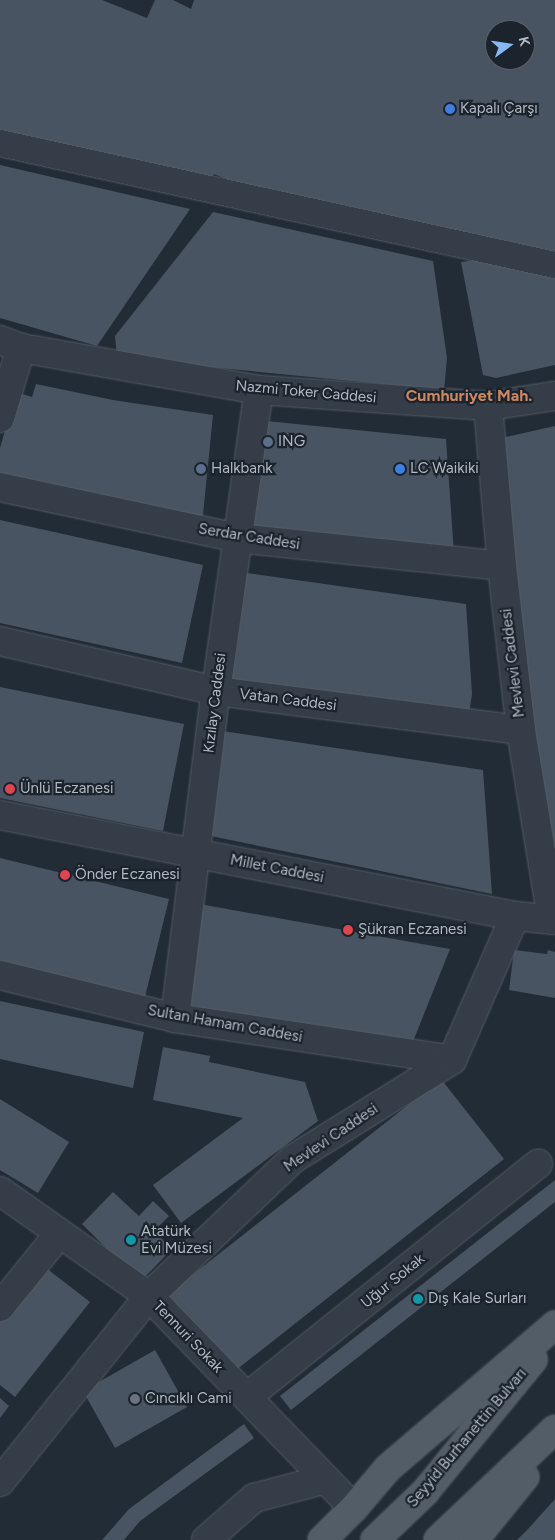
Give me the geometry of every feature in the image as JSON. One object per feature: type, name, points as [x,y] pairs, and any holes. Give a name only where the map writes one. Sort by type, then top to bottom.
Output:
[{"type":"main road","points":[[322,1540],[354,1508],[388,1468],[555,1324]]},
{"type":"main road","name":"Seyyid Burhanettin Bulvarı","points":[[375,1540],[425,1492],[555,1334]]},
{"type":"main road","points":[[438,1540],[555,1429]]},
{"type":"main road","points":[[474,1540],[555,1438]]},
{"type":"street","points":[[0,143],[555,265]]},
{"type":"street","points":[[0,418],[11,344]]},
{"type":"street","name":"Nazmi Toker Caddesi","points":[[11,344],[259,390],[488,406],[555,396]]},
{"type":"street","name":"Kızılay Caddesi","points":[[175,1018],[216,691],[259,390]]},
{"type":"street","name":"Mevlevi Caddesi","points":[[488,406],[502,566],[521,730],[553,920]]},
{"type":"street","name":"Serdar Caddesi","points":[[0,487],[237,538],[502,566]]},
{"type":"street","name":"Vatan Caddesi","points":[[0,641],[216,691],[521,730]]},
{"type":"street","name":"Millet Caddesi","points":[[0,815],[516,916],[553,920]]},
{"type":"street","points":[[452,1060],[516,916]]},
{"type":"street","name":"Sultan Hamam Caddesi","points":[[0,975],[175,1018],[452,1060]]},
{"type":"street","name":"Mevlevi Caddesi","points":[[0,1482],[148,1296],[293,1159],[452,1060]]},
{"type":"street","name":"Uğur Sokak","points":[[247,1397],[538,1164]]},
{"type":"street","name":"Tennuri Sokak","points":[[0,1191],[148,1296],[354,1508]]},
{"type":"street","points":[[0,1307],[59,1234]]},
{"type":"street","points":[[206,1540],[254,1498],[326,1479]]},
{"type":"building","points":[[0,0],[102,0],[147,18],[155,0],[173,0],[191,9],[194,0],[555,0],[555,257],[226,188],[226,179],[214,174],[209,182],[0,136]]},
{"type":"building","points":[[0,165],[190,209],[97,346],[0,318]]},
{"type":"building","points":[[213,212],[433,261],[447,358],[444,390],[117,358],[115,336]]},
{"type":"building","points":[[477,260],[555,276],[555,365],[496,378],[483,375],[461,262]]},
{"type":"building","points":[[36,384],[113,400],[213,415],[202,525],[0,481],[0,448],[16,392],[32,397]]},
{"type":"building","points":[[256,420],[446,439],[454,554],[245,533]]},
{"type":"building","points":[[555,426],[555,903],[552,899],[501,438]]},
{"type":"building","points":[[0,520],[203,565],[182,663],[0,623]]},
{"type":"building","points":[[240,572],[466,604],[472,694],[468,720],[224,686]]},
{"type":"building","points":[[0,687],[184,724],[163,831],[0,798]]},
{"type":"building","points":[[222,731],[483,770],[492,894],[201,834]]},
{"type":"building","points":[[0,858],[169,899],[143,1005],[0,970]]},
{"type":"building","points":[[194,903],[450,949],[410,1049],[176,1007]]},
{"type":"building","points":[[514,950],[547,954],[548,950],[555,952],[555,998],[509,990]]},
{"type":"building","points":[[0,1001],[144,1032],[133,1088],[0,1059]]},
{"type":"building","points":[[163,1047],[210,1056],[209,1062],[305,1082],[318,1121],[181,1223],[153,1185],[243,1118],[153,1100]]},
{"type":"building","points":[[441,1079],[504,1159],[231,1374],[168,1294]]},
{"type":"building","points":[[0,1099],[69,1142],[38,1193],[0,1170]]},
{"type":"building","name":"Dış Kale Surları","points":[[555,1180],[555,1202],[291,1410],[280,1396]]},
{"type":"building","name":"Atatürk Evi Müzesi","points":[[113,1192],[139,1216],[153,1201],[169,1216],[154,1231],[172,1249],[140,1282],[82,1224]]},
{"type":"building","points":[[41,1264],[90,1302],[15,1397],[0,1385],[0,1317]]},
{"type":"building","name":"Cıncıklı Cami","points":[[155,1350],[187,1407],[115,1448],[83,1391]]},
{"type":"building","points":[[0,1398],[9,1406],[0,1418]]},
{"type":"building","points":[[244,1424],[254,1438],[140,1521],[124,1540],[102,1540],[129,1509]]},
{"type":"building","points":[[555,1499],[555,1540],[517,1540],[528,1529]]},
{"type":"place","name":"Kapalı Çarşı","points":[[450,109]]},
{"type":"place","name":"ING","points":[[268,442]]},
{"type":"place","name":"Halkbank","points":[[201,469]]},
{"type":"place","name":"LC Waikiki","points":[[400,469]]},
{"type":"place","name":"Ünlü Eczanesi","points":[[10,789]]},
{"type":"place","name":"Önder Eczanesi","points":[[65,875]]},
{"type":"place","name":"Şükran Eczanesi","points":[[348,930]]},
{"type":"place","name":"Atatürk Evi Müzesi","points":[[131,1240]]},
{"type":"place","name":"Dış Kale Surları","points":[[418,1299]]},
{"type":"place","name":"Cıncıklı Cami","points":[[135,1399]]},
{"type":"district","name":"Cumhuriyet Mah.","points":[[469,396]]}]
